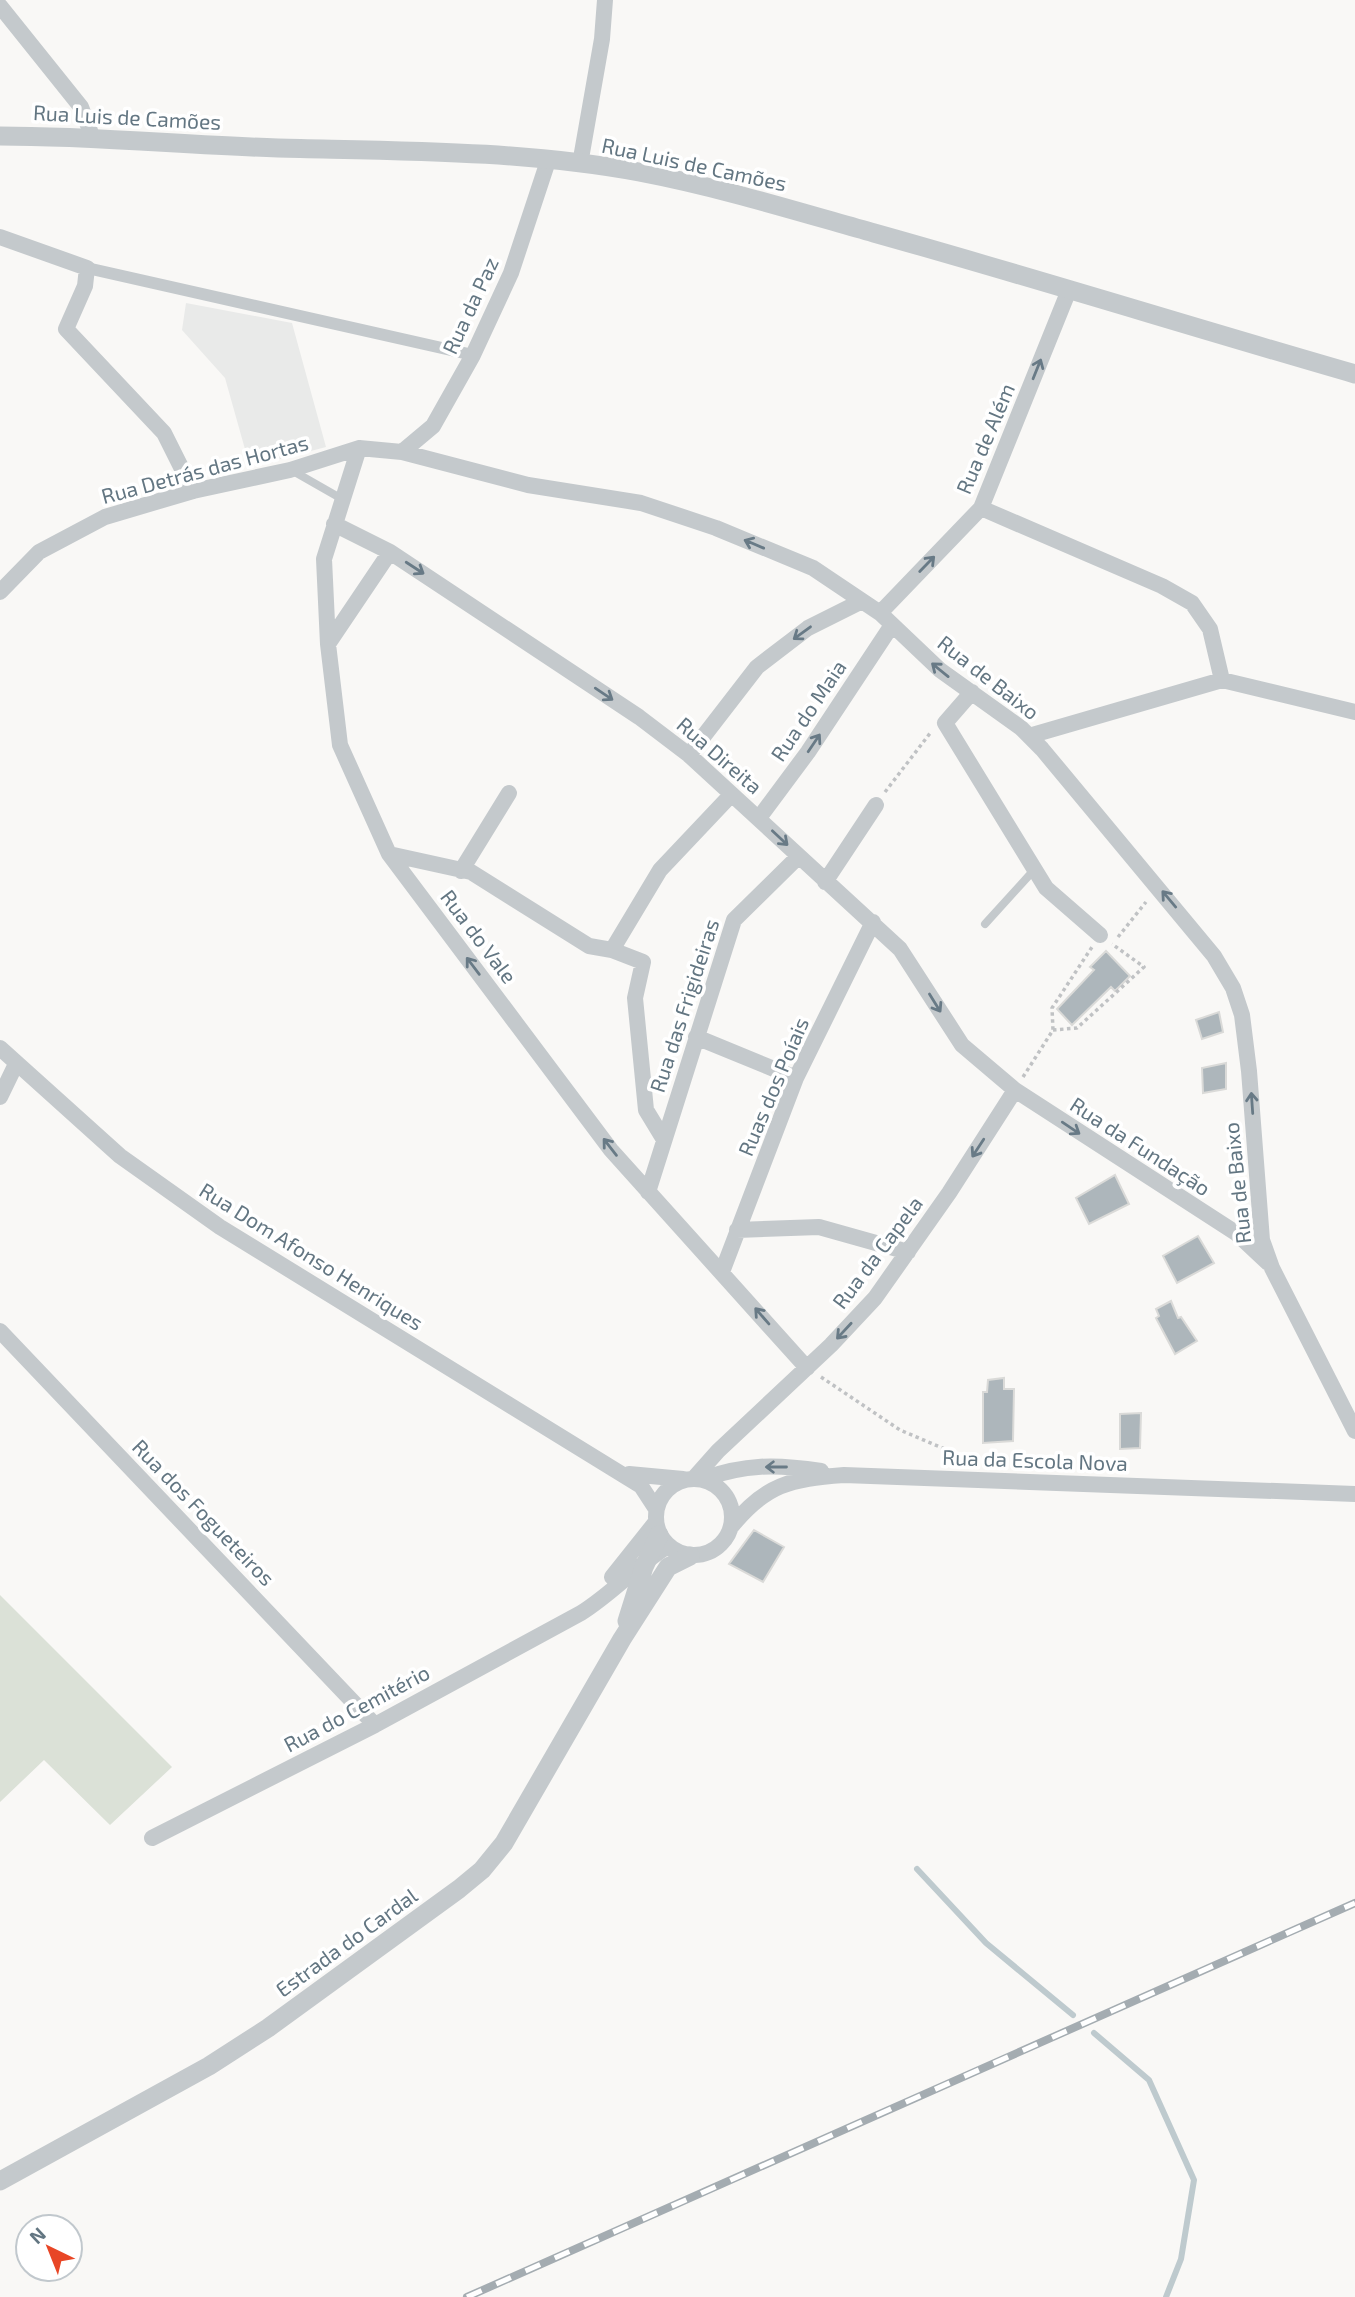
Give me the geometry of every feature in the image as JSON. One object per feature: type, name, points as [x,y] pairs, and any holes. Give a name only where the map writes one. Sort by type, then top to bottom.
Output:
[{"type":"street","points":[[580,164],[602,38],[604,0]]},
{"type":"street","points":[[0,6],[80,107],[92,136]]},
{"type":"street","name":"Rua Luis de Camões","points":[[0,136],[92,136],[179,144],[478,154],[639,172],[763,202],[1355,374]]},
{"type":"street","name":"Rua da Paz","points":[[402,452],[433,426],[472,355],[511,273],[548,161]]},
{"type":"street","points":[[0,237],[87,268],[472,355]]},
{"type":"street","points":[[87,268],[85,286],[66,330],[164,433],[193,491]]},
{"type":"street","name":"Rua de Além","points":[[880,613],[981,508],[1069,290]]},
{"type":"street","name":"Rua Detrás das Hortas","points":[[0,592],[39,552],[105,517],[193,491],[290,470],[359,448],[402,452]]},
{"type":"street","name":"Rua do Vale","points":[[359,448],[324,559],[328,643],[340,746],[389,854],[611,1150],[807,1368]]},
{"type":"street","name":"Rua de Baixo","points":[[402,452],[528,485],[640,503],[716,528],[813,568],[880,613],[940,670],[1029,736],[1159,887],[1214,956],[1233,988],[1241,1015],[1250,1071],[1262,1240],[1272,1268]]},
{"type":"street","points":[[981,508],[1162,586],[1192,603],[1210,629],[1222,680]]},
{"type":"street","name":"Rua Direita","points":[[334,524],[390,552],[639,717],[689,755],[730,796],[759,818],[825,882],[900,948],[962,1045],[1015,1090]]},
{"type":"street","points":[[328,643],[390,552]]},
{"type":"street","points":[[689,755],[757,667],[808,628],[862,601]]},
{"type":"street","name":"Rua do Maia","points":[[759,818],[808,752],[892,625]]},
{"type":"street","points":[[1029,736],[1222,680],[1355,712]]},
{"type":"street","points":[[972,692],[945,723],[1046,888],[1100,935]]},
{"type":"street","points":[[461,871],[509,793]]},
{"type":"street","points":[[612,950],[660,870],[730,796]]},
{"type":"street","points":[[825,882],[876,805]]},
{"type":"street","points":[[389,854],[471,872],[589,946],[612,950],[643,962],[635,998],[646,1110],[663,1138]]},
{"type":"street","name":"Rua das Frigideiras","points":[[648,1192],[734,920],[799,856]]},
{"type":"street","name":"Ruas dos Poíais","points":[[722,1272],[796,1078],[873,922]]},
{"type":"street","points":[[696,1037],[796,1078]]},
{"type":"street","name":"Rua Dom Afonso Henriques","points":[[0,1048],[120,1156],[220,1227],[641,1486],[660,1528]]},
{"type":"street","points":[[0,1097],[16,1064]]},
{"type":"street","name":"Rua da Fundação","points":[[1015,1090],[1236,1233],[1272,1268]]},
{"type":"street","name":"Rua da Capela","points":[[694,1479],[749,1420],[807,1368],[875,1298],[1015,1090]]},
{"type":"street","points":[[737,1230],[819,1227],[908,1252]]},
{"type":"street","points":[[1272,1268],[1355,1431]]},
{"type":"street","name":"Rua dos Fogueteiros","points":[[0,1331],[375,1725]]},
{"type":"street","name":"Rua da Capela","points":[[737,1467],[733,1460],[733,1449],[749,1420]]},
{"type":"street","points":[[694,1479],[723,1492],[730,1503],[731,1527],[716,1549],[690,1556],[660,1528],[666,1490],[694,1479],[737,1467],[793,1467],[844,1475]]},
{"type":"street","name":"Rua Dom Afonso Henriques","points":[[620,1473],[658,1479],[694,1479]]},
{"type":"street","name":"Rua da Escola Nova","points":[[731,1527],[751,1503],[766,1491],[810,1478],[844,1475],[1355,1494]]},
{"type":"street","name":"Rua do Cemitério","points":[[581,1613],[660,1528]]},
{"type":"street","name":"Estrada do Cardal","points":[[622,1639],[660,1528]]},
{"type":"street","name":"Estrada do Cardal","points":[[0,2180],[221,2058],[411,1926],[482,1870],[504,1843],[622,1639],[668,1567],[690,1556]]},
{"type":"street","name":"Rua do Cemitério","points":[[152,1838],[375,1725],[581,1613],[609,1596],[631,1571],[648,1558]]},
{"type":"lane","points":[[290,470],[342,499]]},
{"type":"lane","points":[[985,924],[1034,870]]},
{"type":"path","points":[[876,805],[904,763],[931,733],[945,723]]},
{"type":"path","points":[[1053,1030],[1077,1028],[1144,967],[1112,944],[1159,887]]},
{"type":"path","points":[[1015,1090],[1053,1030],[1052,1008],[1100,935]]},
{"type":"path","points":[[807,1368],[900,1430],[994,1468],[995,1480]]},
{"type":"shaded area","points":[[186,303],[292,323],[326,447],[250,467],[225,378],[182,330]]},
{"type":"shaded area","points":[[0,1595],[172,1767],[110,1825],[44,1760],[0,1802]]},
{"type":"building","points":[[1106,951],[1130,976],[1115,991],[1111,987],[1072,1025],[1057,1009],[1094,970],[1090,967]]},
{"type":"building","points":[[1219,1012],[1223,1032],[1202,1039],[1196,1020]]},
{"type":"building","points":[[1226,1063],[1226,1089],[1203,1093],[1202,1068]]},
{"type":"building","points":[[1115,1175],[1129,1204],[1089,1224],[1076,1198]]},
{"type":"building","points":[[1198,1236],[1214,1263],[1177,1283],[1163,1256]]},
{"type":"building","points":[[1171,1301],[1178,1318],[1181,1317],[1197,1341],[1175,1354],[1156,1318],[1159,1316],[1156,1309]]},
{"type":"building","points":[[1004,1378],[1004,1389],[1014,1389],[1013,1441],[983,1443],[983,1392],[987,1392],[988,1380]]},
{"type":"building","points":[[1141,1413],[1140,1448],[1120,1449],[1120,1414]]},
{"type":"building","points":[[754,1530],[784,1547],[763,1582],[729,1564]]},
{"type":"waterway","points":[[917,1869],[986,1943],[1073,2015]]},
{"type":"waterway","points":[[1094,2033],[1149,2080],[1194,2180],[1181,2259],[1166,2297]]},
{"type":"railway","points":[[467,2297],[1355,1903]]}]
